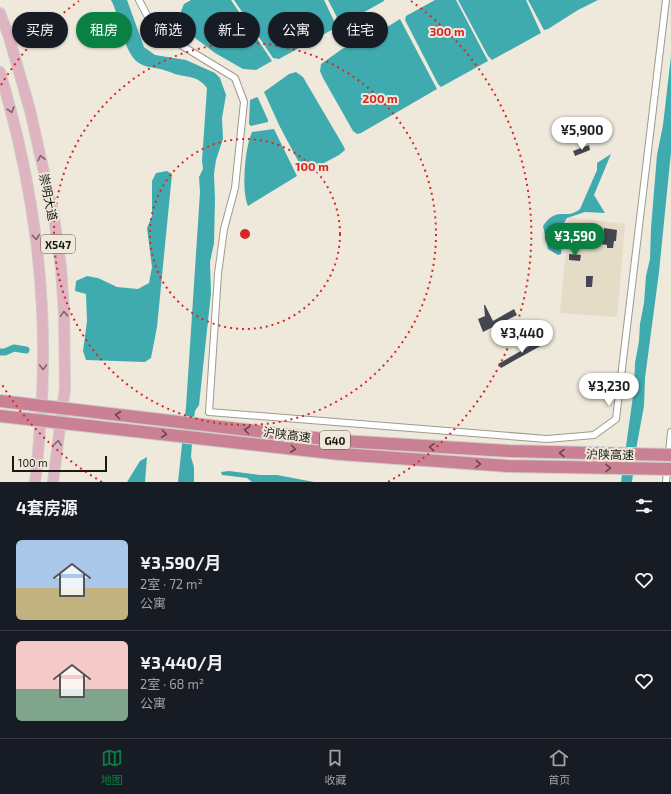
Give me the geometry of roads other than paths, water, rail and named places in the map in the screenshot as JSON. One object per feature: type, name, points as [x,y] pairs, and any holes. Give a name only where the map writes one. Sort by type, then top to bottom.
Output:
[{"type":"highway","name":"沪陕高速","points":[[0,401],[342,441],[510,452],[671,455]]},
{"type":"highway","name":"沪陕高速","points":[[0,416],[340,454],[508,466],[671,469]]},
{"type":"main road","name":"崇明大道","points":[[0,13],[9,37],[30,110],[54,216],[60,268],[64,313],[65,388],[53,482]]},
{"type":"main road","name":"崇明大道","points":[[0,72],[12,114],[27,180],[34,220],[40,272],[43,315],[43,387],[38,465],[35,482]]},
{"type":"street","points":[[139,0],[150,19],[166,36],[234,78],[244,102],[235,188],[224,229],[218,274],[209,412],[547,439],[594,435],[616,419],[666,0]]},
{"type":"street","points":[[666,482],[671,432]]},
{"type":"water","points":[[111,0],[127,0],[131,12],[116,12]]},
{"type":"water","points":[[191,0],[231,0],[239,12],[204,12],[204,45],[196,39],[196,12],[181,12],[184,4]]},
{"type":"water","points":[[234,0],[324,0],[332,17],[332,30],[324,34],[324,12],[268,12],[268,48],[299,48],[279,59],[273,58],[260,39],[260,12],[242,12]]},
{"type":"water","points":[[328,0],[384,0],[364,12],[334,12]]},
{"type":"water","points":[[435,0],[456,0],[488,61],[441,87],[438,84],[405,20],[406,16]]},
{"type":"water","points":[[458,0],[526,0],[541,33],[492,60],[488,56]]},
{"type":"water","points":[[528,0],[598,0],[544,30]]},
{"type":"water","points":[[132,14],[140,36],[140,48],[145,48],[155,55],[186,60],[215,73],[220,78],[226,95],[222,118],[223,139],[216,160],[214,174],[214,243],[210,262],[211,293],[199,405],[195,411],[194,418],[191,457],[194,467],[194,482],[178,482],[186,407],[200,192],[199,177],[203,169],[202,161],[207,88],[196,79],[141,64],[135,60],[128,48],[132,48]]},
{"type":"water","points":[[400,19],[437,89],[357,134],[353,131],[323,78],[320,71],[321,64],[344,48],[388,48],[388,26]]},
{"type":"water","points":[[260,43],[272,61],[256,70],[243,69],[208,48],[260,48]]},
{"type":"water","points":[[671,56],[671,152],[659,272],[645,378],[644,406],[632,482],[621,482],[634,389],[635,363],[644,303],[646,276],[650,259],[657,155],[663,125]]},
{"type":"water","points":[[296,72],[303,77],[345,150],[339,155],[307,172],[304,172],[280,127],[264,92],[289,74]]},
{"type":"water","points":[[257,97],[268,122],[251,126],[249,124],[250,100]]},
{"type":"water","points":[[274,129],[297,176],[248,206],[244,180],[247,148],[252,132]]},
{"type":"water","points":[[611,154],[594,195],[605,213],[585,212],[567,218],[564,223],[561,254],[558,255],[548,249],[543,226],[553,216],[570,214],[580,209],[597,170],[597,163]]},
{"type":"water","points":[[167,171],[172,174],[157,327],[151,358],[145,362],[86,360],[83,351],[87,321],[86,294],[75,291],[76,281],[87,276],[98,278],[117,287],[138,289],[149,283],[152,267],[147,228],[152,216],[152,181],[156,173]]},
{"type":"water","points":[[147,457],[145,482],[127,482],[140,461]]},
{"type":"water","points":[[229,471],[260,475],[277,475],[314,482],[252,482],[247,478],[222,475],[221,472]]},
{"type":"waterway","points":[[0,352],[5,352],[14,348],[26,350]]}]
